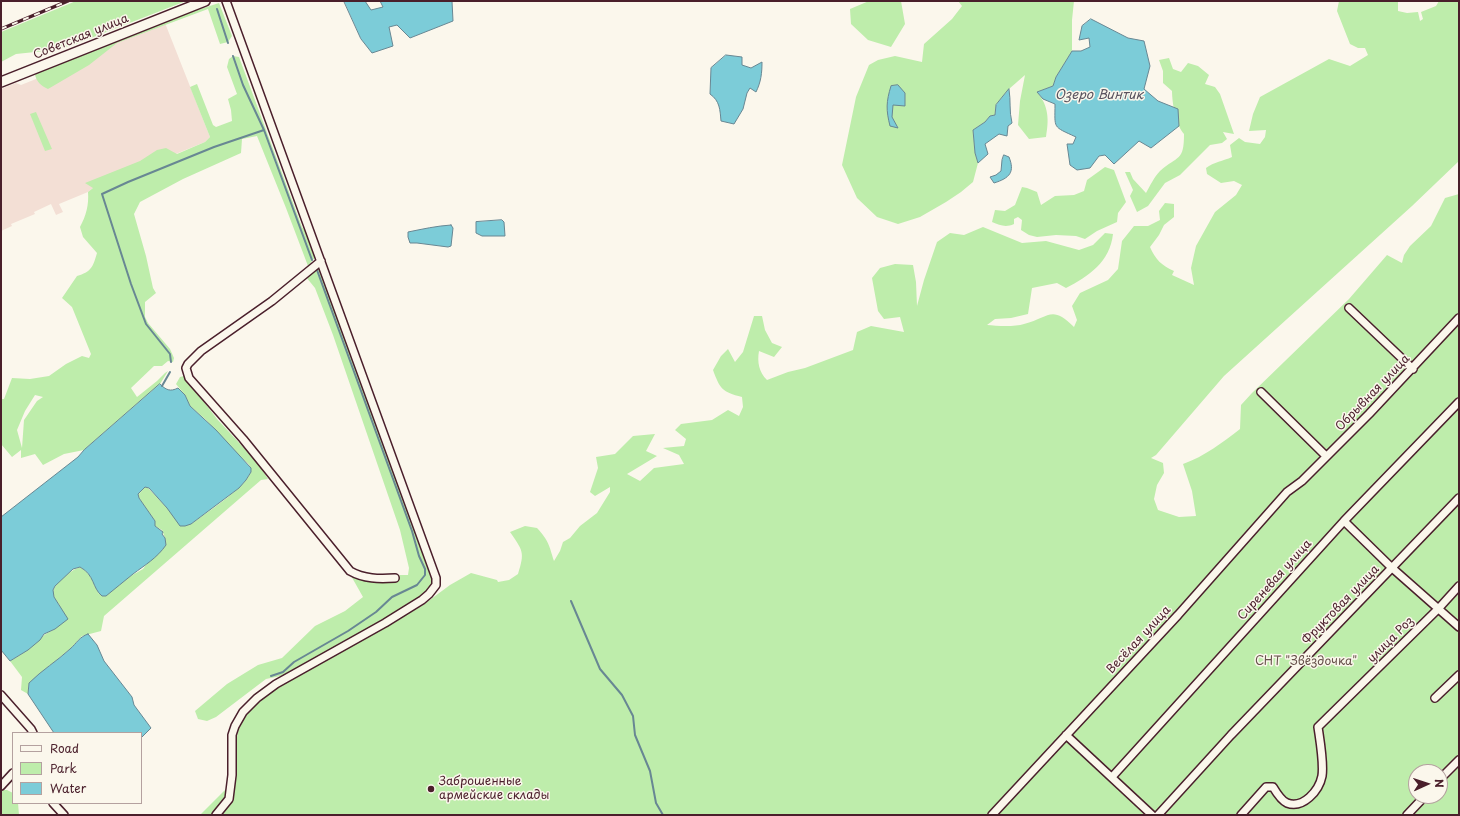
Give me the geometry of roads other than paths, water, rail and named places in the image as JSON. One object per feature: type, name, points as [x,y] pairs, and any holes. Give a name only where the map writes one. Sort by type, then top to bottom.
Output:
[{"type":"main road","name":"Советская улица","points":[[1,82],[205,1]]},
{"type":"street","points":[[216,815],[229,800],[232,775],[232,736],[235,726],[243,712],[257,698],[276,684],[416,604],[429,594],[436,585],[436,578],[226,1]]},
{"type":"street","points":[[321,261],[272,300],[201,351],[188,364],[187,373],[189,378],[242,439],[350,570],[358,576],[369,578],[395,578]]},
{"type":"street","points":[[1349,308],[1413,369]]},
{"type":"street","name":"Обрывная улица","points":[[1302,481],[1370,414],[1459,318]]},
{"type":"street","points":[[1261,392],[1326,456]]},
{"type":"street","name":"Сиреневая улица","points":[[1112,777],[1344,521],[1459,402]]},
{"type":"street","name":"Весёлая улица","points":[[992,815],[1183,609],[1287,492],[1302,481]]},
{"type":"street","name":"Фруктовая улица","points":[[1158,815],[1231,735],[1459,498]]},
{"type":"street","points":[[1344,521],[1392,567],[1459,627]]},
{"type":"street","name":"улица Роз","points":[[1241,815],[1266,787],[1273,787],[1285,803],[1293,804],[1306,802],[1318,788],[1322,777],[1321,749],[1318,727],[1439,608],[1459,586]]},
{"type":"street","points":[[1435,698],[1459,674]]},
{"type":"street","points":[[1,695],[32,732]]},
{"type":"street","points":[[1066,734],[1152,815]]},
{"type":"street","points":[[1448,771],[1459,760]]},
{"type":"street","points":[[1,786],[12,774]]},
{"type":"street","points":[[54,804],[64,815]]},
{"type":"street","points":[[1407,815],[1417,804]]},
{"type":"water","points":[[344,1],[365,1],[371,10],[383,7],[380,1],[452,1],[453,21],[410,38],[397,25],[389,27],[393,46],[372,53],[361,39]]},
{"type":"water","name":"Озеро Винтик","points":[[1091,19],[1128,38],[1144,41],[1150,66],[1144,89],[1158,101],[1178,109],[1179,126],[1151,148],[1139,141],[1114,164],[1105,155],[1099,156],[1090,168],[1077,170],[1070,165],[1067,144],[1073,144],[1076,137],[1056,126],[1055,104],[1043,99],[1037,92],[1053,86],[1056,77],[1072,51],[1081,51],[1090,47],[1089,38],[1079,40],[1082,26]]},
{"type":"water","points":[[726,55],[742,57],[742,65],[751,68],[762,62],[761,77],[758,88],[756,92],[750,88],[747,93],[743,109],[734,124],[721,121],[718,103],[710,94],[711,68]]},
{"type":"water","points":[[898,85],[905,93],[905,106],[893,105],[892,117],[898,128],[890,126],[887,106],[891,86]]},
{"type":"water","points":[[1009,89],[1012,123],[1008,126],[1007,136],[999,134],[985,144],[988,154],[978,163],[975,153],[973,130],[985,122],[990,116],[995,115],[996,105]]},
{"type":"water","points":[[1004,155],[1009,157],[1011,162],[1010,174],[1004,179],[994,183],[990,177],[1001,171]]},
{"type":"water","points":[[502,220],[504,222],[505,236],[482,236],[476,233],[476,222]]},
{"type":"water","points":[[451,225],[453,228],[451,246],[448,247],[410,243],[408,232]]},
{"type":"water","points":[[160,384],[168,390],[178,388],[185,395],[190,406],[216,430],[251,468],[251,472],[239,488],[191,524],[185,526],[180,526],[167,508],[149,488],[145,487],[138,494],[139,498],[155,521],[155,526],[163,532],[162,534],[165,538],[166,545],[151,561],[106,596],[102,596],[99,593],[85,570],[80,567],[73,569],[55,586],[53,590],[54,597],[68,619],[55,629],[44,634],[40,640],[28,650],[10,661],[1,650],[1,517],[78,457],[84,450]]},
{"type":"water","points":[[88,634],[97,645],[104,661],[132,697],[134,705],[151,728],[142,737],[142,732],[53,732],[28,694],[29,683]]},
{"type":"waterway","points":[[217,9],[228,43]]},
{"type":"waterway","points":[[233,56],[243,85],[264,130],[312,260]]},
{"type":"waterway","points":[[171,362],[170,354],[146,324],[131,284],[102,194],[214,147],[264,130]]},
{"type":"waterway","points":[[271,676],[283,672],[294,662],[348,631],[376,612],[392,597],[417,585],[425,575],[425,569],[419,556],[412,531],[317,270]]},
{"type":"waterway","points":[[162,386],[170,372]]},
{"type":"waterway","points":[[571,601],[600,669],[622,695],[633,716],[635,735],[650,771],[656,803],[663,815]]},
{"type":"railway","points":[[1,29],[68,1]]},
{"type":"place","name":"Заброшенные армейские склады","points":[[431,789]]},
{"type":"park label","name":"СНТ \"Звёздочка\"","points":[[1306,662]]}]
